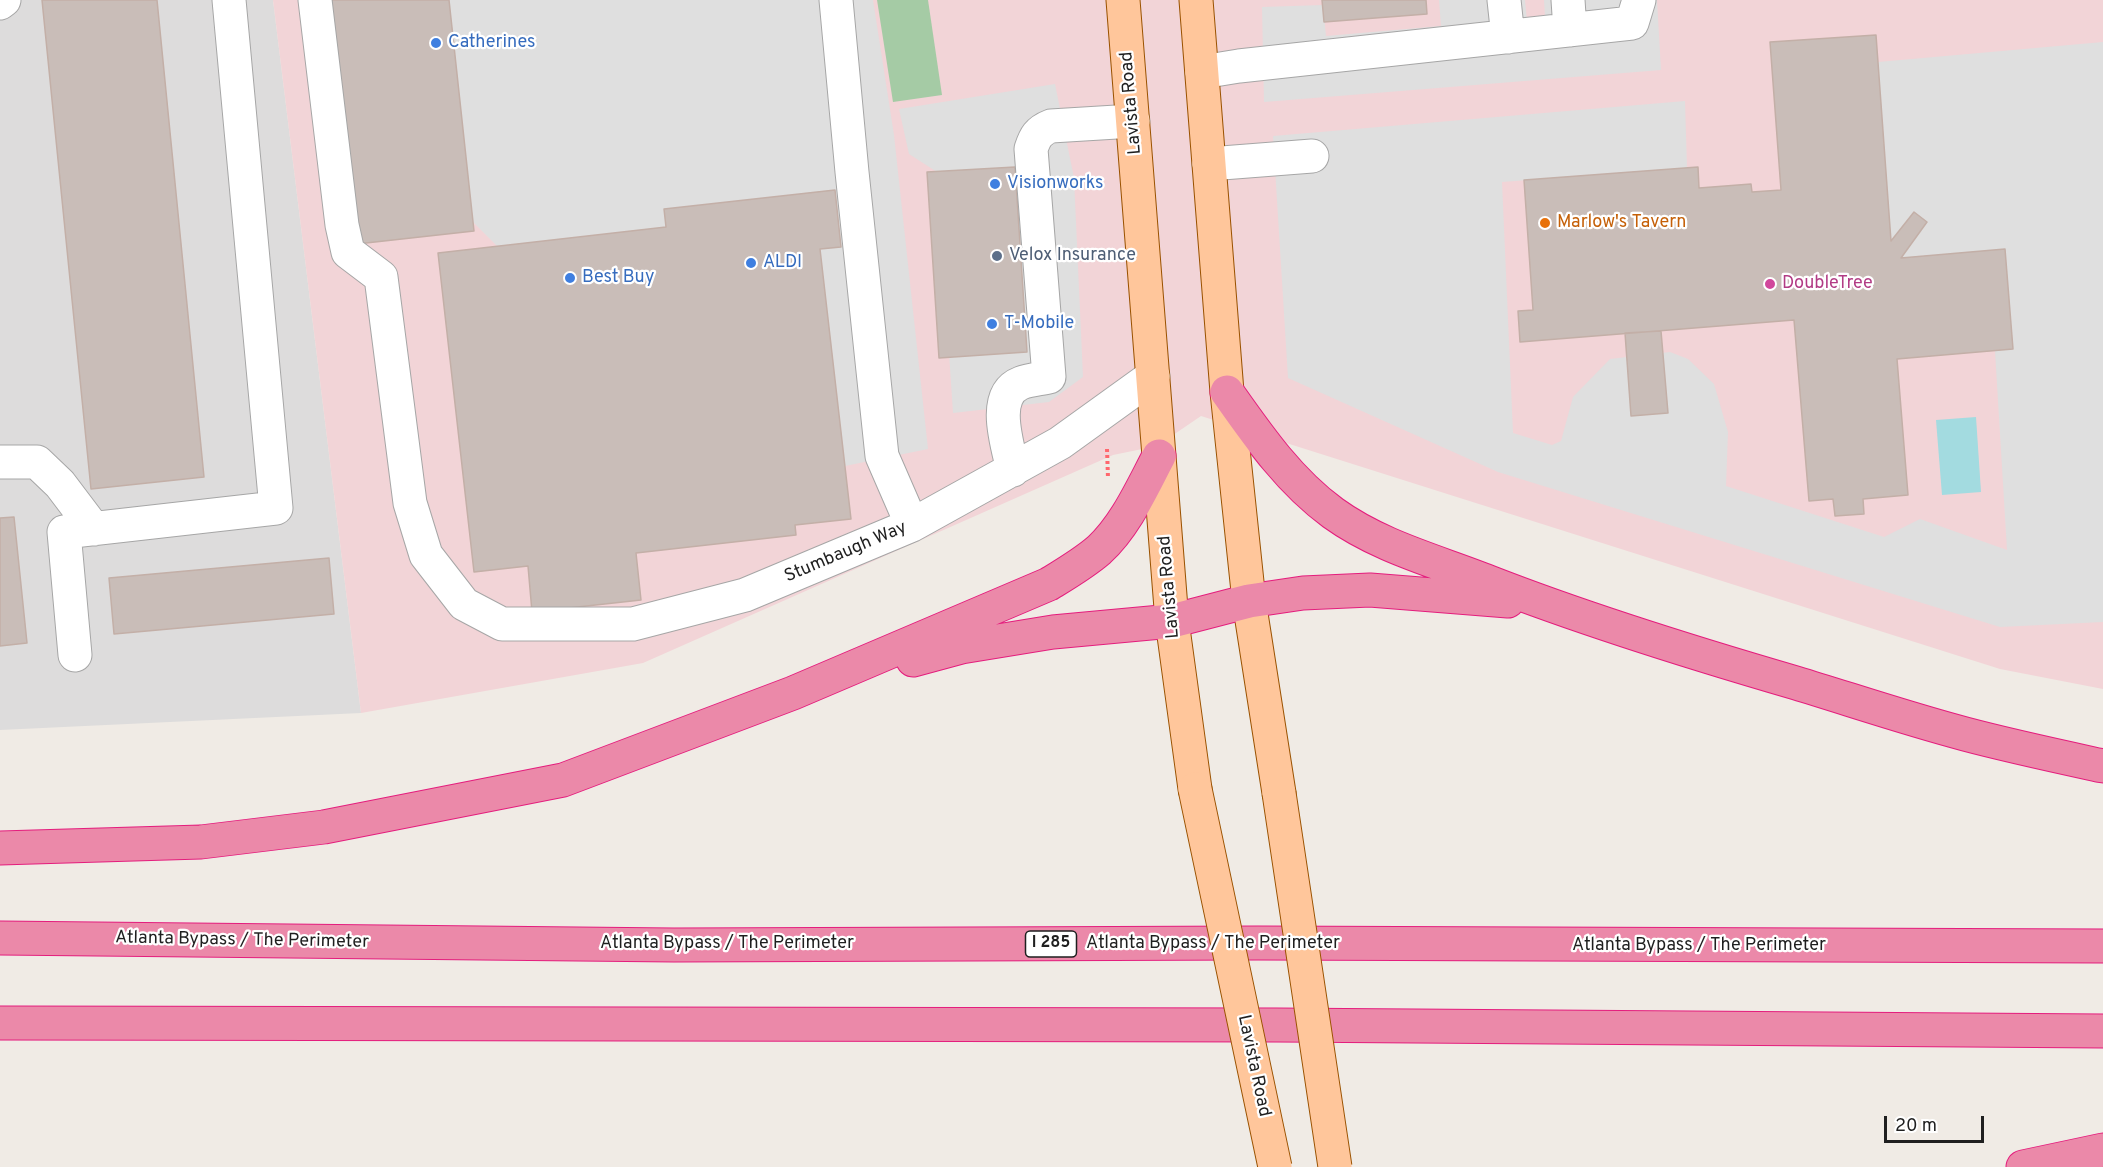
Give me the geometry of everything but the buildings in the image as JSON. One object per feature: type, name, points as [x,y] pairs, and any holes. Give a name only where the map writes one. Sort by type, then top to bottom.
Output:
[{"type":"highway","points":[[1227,392],[1287,471],[1333,513],[1359,530],[1416,556],[1546,604],[1709,658],[1965,734],[2103,766]]},
{"type":"highway","points":[[0,848],[201,842],[324,827],[563,780],[793,693],[1049,584],[1077,567],[1100,549],[1123,520],[1159,456]]},
{"type":"highway","points":[[793,693],[961,647],[1053,632],[1173,621],[1250,601],[1303,593],[1370,590],[1546,604]]},
{"type":"highway","name":"Atlanta Bypass / The Perimeter","points":[[0,938],[674,945],[1270,943],[2103,946]]},
{"type":"highway","points":[[0,1023],[1253,1025],[2103,1031]]},
{"type":"highway","points":[[2023,1167],[2103,1149]]},
{"type":"main road","name":"Lavista Road","points":[[1123,0],[1173,621],[1195,789],[1275,1167]]},
{"type":"main road","points":[[1196,0],[1227,392],[1250,601],[1335,1167]]},
{"type":"street","points":[[0,3],[4,0]]},
{"type":"street","points":[[75,655],[64,532],[276,508],[229,0]]},
{"type":"street","name":"Stumbaugh Way","points":[[315,0],[342,225],[348,252],[381,277],[410,502],[426,555],[464,604],[502,624],[633,624],[745,595],[912,525],[1060,444],[1154,376]]},
{"type":"street","points":[[836,0],[882,456],[912,525]]},
{"type":"street","points":[[1504,0],[1508,37]]},
{"type":"street","points":[[1202,72],[1508,37],[1569,15],[1632,23],[1639,0]]},
{"type":"street","points":[[1013,470],[1002,419],[1004,402],[1010,391],[1020,383],[1049,377],[1031,149],[1034,138],[1040,130],[1051,126],[1133,122]]},
{"type":"street","points":[[1209,164],[1312,156]]},
{"type":"street","points":[[0,462],[37,462],[60,484],[94,529]]},
{"type":"path","points":[[1107,444],[1108,478]]},
{"type":"shaded area","points":[[0,0],[273,0],[361,713],[0,730]]},
{"type":"shaded area","points":[[273,0],[2103,0],[2103,689],[2000,669],[1201,416],[1157,446],[1113,455],[643,663],[361,713]]},
{"type":"shaded area","points":[[449,0],[873,0],[894,135],[928,449],[845,466],[820,249],[841,247],[834,190],[666,227],[497,246],[473,222]]},
{"type":"shaded area","points":[[1439,0],[1525,0],[1527,21],[1545,17],[1544,0],[1657,0],[1661,70],[1264,102],[1262,7],[1323,5],[1326,36],[1441,26]]},
{"type":"shaded area","points":[[2103,42],[2103,622],[2000,627],[1498,472],[1288,378],[1273,136],[1685,101],[1687,168],[1502,182],[1513,433],[1552,445],[1561,441],[1573,397],[1610,359],[1670,352],[1688,359],[1714,384],[1728,432],[1726,486],[1884,537],[1920,519],[2007,550],[1995,351],[2013,349],[2005,250],[1901,258],[1891,241],[1878,62]]},
{"type":"shaded area","points":[[1055,84],[1074,178],[1083,377],[1049,402],[953,413],[937,172],[909,154],[899,109]]},
{"type":"green space","points":[[877,0],[928,0],[942,95],[893,102]]},
{"type":"water","points":[[1976,417],[1981,492],[1942,495],[1936,420]]},
{"type":"place","name":"Catherines","points":[[436,43]]},
{"type":"place","name":"Visionworks","points":[[995,184]]},
{"type":"place","name":"Marlow's Tavern","points":[[1545,223]]},
{"type":"place","name":"Velox Insurance","points":[[997,256]]},
{"type":"place","name":"ALDI","points":[[751,263]]},
{"type":"place","name":"Best Buy","points":[[570,278]]},
{"type":"place","name":"DoubleTree","points":[[1770,284]]},
{"type":"place","name":"T-Mobile","points":[[992,324]]}]
